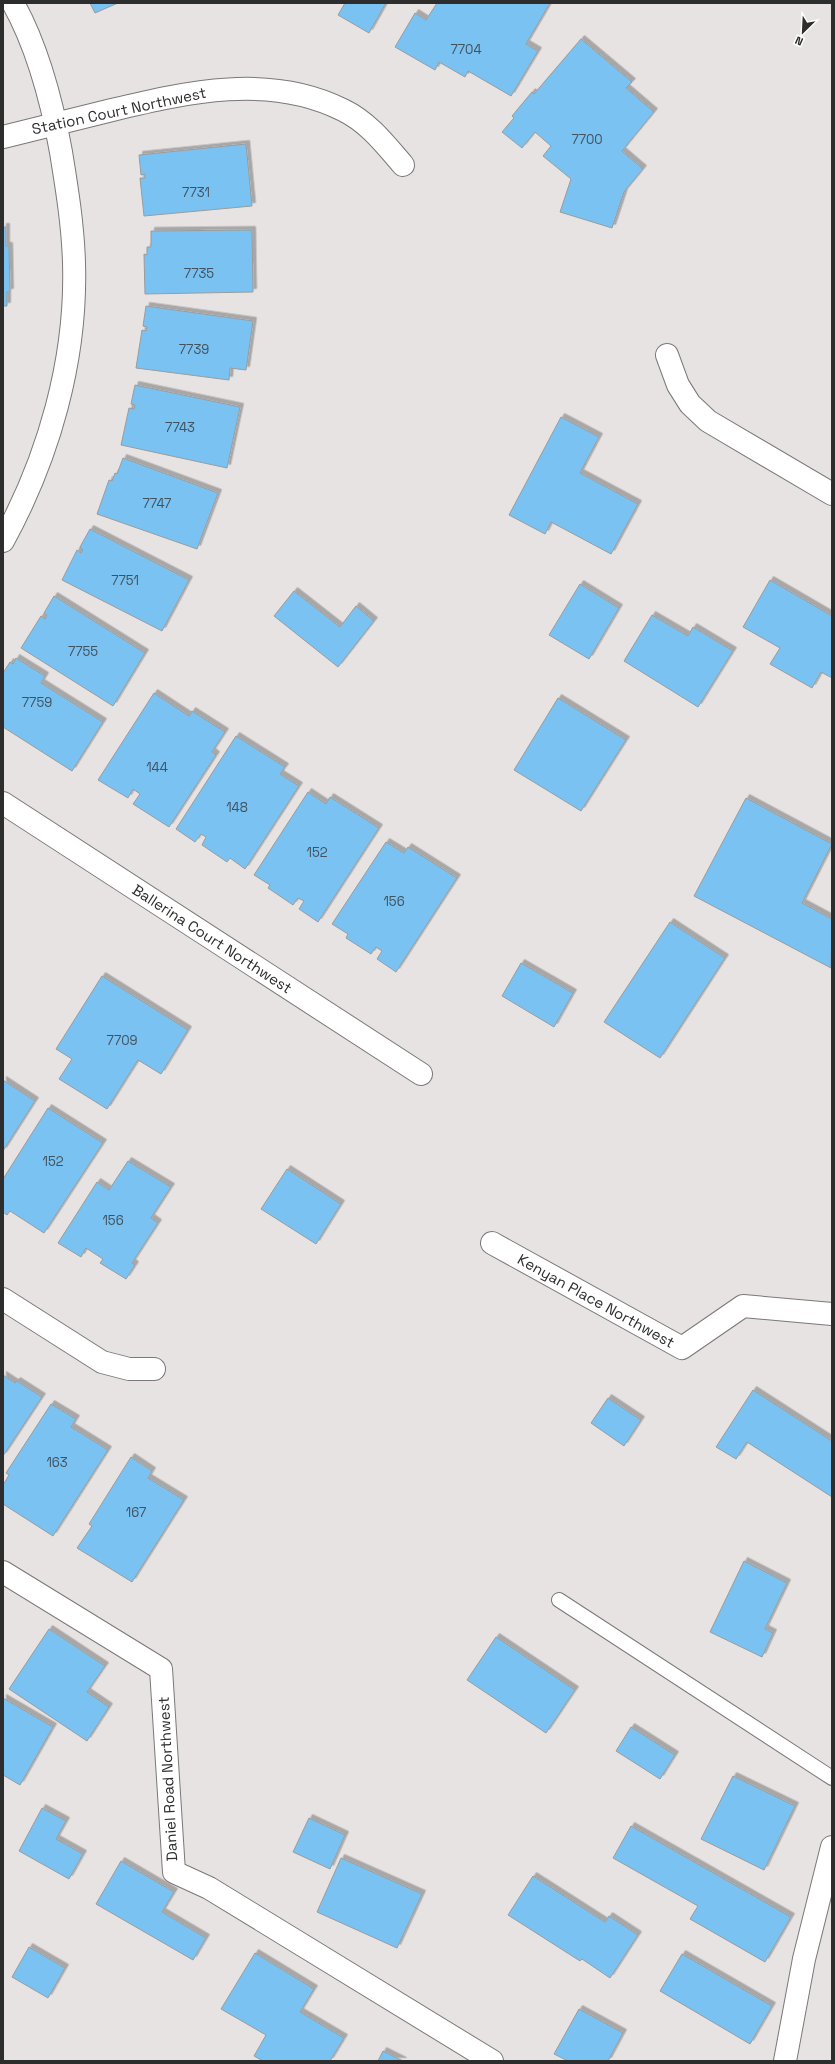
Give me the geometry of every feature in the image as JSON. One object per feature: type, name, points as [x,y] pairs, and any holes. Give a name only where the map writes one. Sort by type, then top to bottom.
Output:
[{"type":"street","points":[[3,541],[17,516],[36,472],[64,377],[72,326],[74,263],[68,191],[56,124],[38,63],[13,3]]},
{"type":"street","name":"Station Court Northwest","points":[[3,137],[194,92],[267,90],[306,96],[344,110],[365,123],[403,165]]},
{"type":"street","points":[[667,355],[678,385],[686,397],[708,421],[832,494]]},
{"type":"street","name":"Ballerina Court Northwest","points":[[3,803],[421,1074]]},
{"type":"street","name":"Kenyan Place Northwest","points":[[492,1243],[682,1348],[743,1306],[832,1314]]},
{"type":"street","points":[[3,1299],[102,1362],[129,1369],[154,1369]]},
{"type":"street","name":"Daniel Road Northwest","points":[[3,1572],[161,1669],[174,1872],[208,1888],[492,2061]]},
{"type":"street","points":[[785,2061],[804,1959],[832,1847]]},
{"type":"lane","points":[[559,1600],[832,1778]]},
{"type":"building","points":[[90,3],[118,3],[95,13]]},
{"type":"building","points":[[345,3],[386,3],[369,33],[338,15]]},
{"type":"building","points":[[437,3],[550,3],[526,44],[538,51],[511,96],[468,71],[465,77],[439,62],[435,70],[395,47],[415,13],[426,20]]},
{"type":"building","points":[[581,39],[632,82],[626,88],[654,112],[622,151],[643,169],[624,192],[612,228],[560,212],[571,179],[543,156],[551,146],[535,132],[522,148],[502,132],[514,118],[512,116],[532,92],[534,94]]},
{"type":"building","points":[[246,144],[252,206],[144,216],[140,178],[145,178],[145,174],[141,175],[139,155]]},
{"type":"building","points":[[3,227],[6,227],[6,246],[9,246],[10,292],[7,292],[7,306],[3,306]]},
{"type":"building","points":[[252,230],[253,292],[145,294],[144,254],[147,255],[147,247],[151,247],[151,231]]},
{"type":"building","points":[[146,306],[253,321],[246,370],[230,368],[229,380],[136,368],[142,330],[146,331],[147,327],[143,326]]},
{"type":"building","points":[[135,385],[240,407],[227,468],[121,445],[129,408],[134,409],[135,405],[131,404]]},
{"type":"building","points":[[561,417],[599,437],[580,473],[638,504],[611,554],[551,522],[545,534],[509,515]]},
{"type":"building","points":[[123,458],[218,493],[197,549],[97,514],[109,480],[112,481],[115,473],[117,474]]},
{"type":"building","points":[[90,529],[189,580],[162,631],[62,580],[77,550],[81,553],[83,550],[80,547]]},
{"type":"building","points":[[770,580],[832,616],[832,678],[821,672],[812,688],[770,664],[780,648],[743,627]]},
{"type":"building","points":[[580,584],[619,608],[589,659],[549,635]]},
{"type":"building","points":[[294,591],[340,627],[356,606],[374,621],[338,667],[274,616]]},
{"type":"building","points":[[54,596],[145,653],[113,706],[21,648],[41,616],[45,619],[47,615],[44,613]]},
{"type":"building","points":[[652,615],[688,636],[693,627],[733,651],[698,707],[624,661]]},
{"type":"building","points":[[16,658],[45,676],[41,683],[103,722],[72,771],[3,727],[3,673],[10,662],[13,664]]},
{"type":"building","points":[[154,693],[189,716],[192,711],[225,732],[212,752],[216,755],[169,827],[133,804],[140,794],[133,789],[128,798],[98,780]]},
{"type":"building","points":[[558,698],[626,740],[581,811],[514,770]]},
{"type":"building","points":[[236,736],[285,767],[280,774],[299,786],[245,869],[230,858],[227,862],[202,845],[206,837],[201,834],[195,842],[176,829]]},
{"type":"building","points":[[308,792],[326,804],[330,797],[379,828],[318,922],[299,909],[304,901],[298,898],[293,905],[268,888],[270,885],[254,875]]},
{"type":"building","points":[[746,798],[832,844],[802,903],[832,919],[831,968],[694,896]]},
{"type":"building","points":[[386,842],[404,853],[408,847],[457,878],[396,972],[377,959],[382,951],[376,947],[371,954],[346,938],[348,934],[332,924]]},
{"type":"building","points":[[670,922],[725,958],[660,1058],[604,1022]]},
{"type":"building","points":[[521,963],[573,993],[554,1027],[502,996]]},
{"type":"building","points":[[102,976],[188,1030],[161,1074],[138,1060],[107,1109],[59,1079],[72,1059],[56,1049]]},
{"type":"building","points":[[3,1080],[35,1101],[3,1151]]},
{"type":"building","points":[[48,1108],[103,1143],[44,1233],[10,1211],[7,1215],[3,1212],[3,1179]]},
{"type":"building","points":[[128,1161],[171,1187],[151,1218],[158,1223],[132,1263],[135,1265],[126,1279],[100,1263],[103,1259],[86,1248],[81,1257],[58,1243],[97,1182],[109,1190]]},
{"type":"building","points":[[287,1169],[341,1204],[316,1244],[261,1209]]},
{"type":"building","points":[[3,1375],[15,1383],[17,1381],[42,1397],[3,1456]]},
{"type":"building","points":[[753,1390],[832,1441],[832,1497],[747,1442],[736,1459],[716,1447]]},
{"type":"building","points":[[608,1398],[641,1420],[624,1446],[591,1423]]},
{"type":"building","points":[[51,1404],[76,1419],[71,1427],[108,1450],[53,1536],[3,1504],[3,1485],[9,1475],[6,1473]]},
{"type":"building","points":[[131,1457],[152,1471],[148,1478],[184,1500],[132,1582],[77,1548],[92,1526],[89,1524]]},
{"type":"building","points":[[744,1561],[787,1583],[765,1629],[773,1633],[762,1657],[710,1632]]},
{"type":"building","points":[[49,1629],[105,1666],[87,1692],[109,1707],[87,1741],[9,1689]]},
{"type":"building","points":[[496,1637],[575,1690],[546,1733],[467,1680]]},
{"type":"building","points":[[3,1698],[53,1727],[20,1785],[3,1775]]},
{"type":"building","points":[[631,1727],[675,1755],[660,1779],[616,1751]]},
{"type":"building","points":[[733,1776],[795,1806],[764,1870],[701,1839]]},
{"type":"building","points":[[42,1808],[66,1821],[56,1839],[83,1854],[69,1879],[19,1851]]},
{"type":"building","points":[[309,1818],[345,1835],[330,1869],[293,1852]]},
{"type":"building","points":[[631,1826],[791,1917],[765,1962],[690,1919],[698,1906],[613,1858]]},
{"type":"building","points":[[341,1858],[422,1894],[397,1948],[317,1912]]},
{"type":"building","points":[[121,1861],[174,1892],[162,1912],[206,1938],[193,1960],[96,1904]]},
{"type":"building","points":[[533,1876],[605,1922],[609,1916],[638,1935],[610,1978],[582,1959],[580,1961],[508,1915]]},
{"type":"building","points":[[29,1947],[65,1968],[48,1998],[12,1977]]},
{"type":"building","points":[[255,1953],[314,1989],[300,2012],[344,2038],[330,2061],[263,2061],[254,2056],[266,2035],[221,2009]]},
{"type":"building","points":[[682,1954],[772,2006],[750,2044],[660,1991]]},
{"type":"building","points":[[579,2009],[623,2033],[608,2061],[568,2061],[554,2054]]},
{"type":"building","points":[[383,2051],[403,2061],[378,2061]]}]
